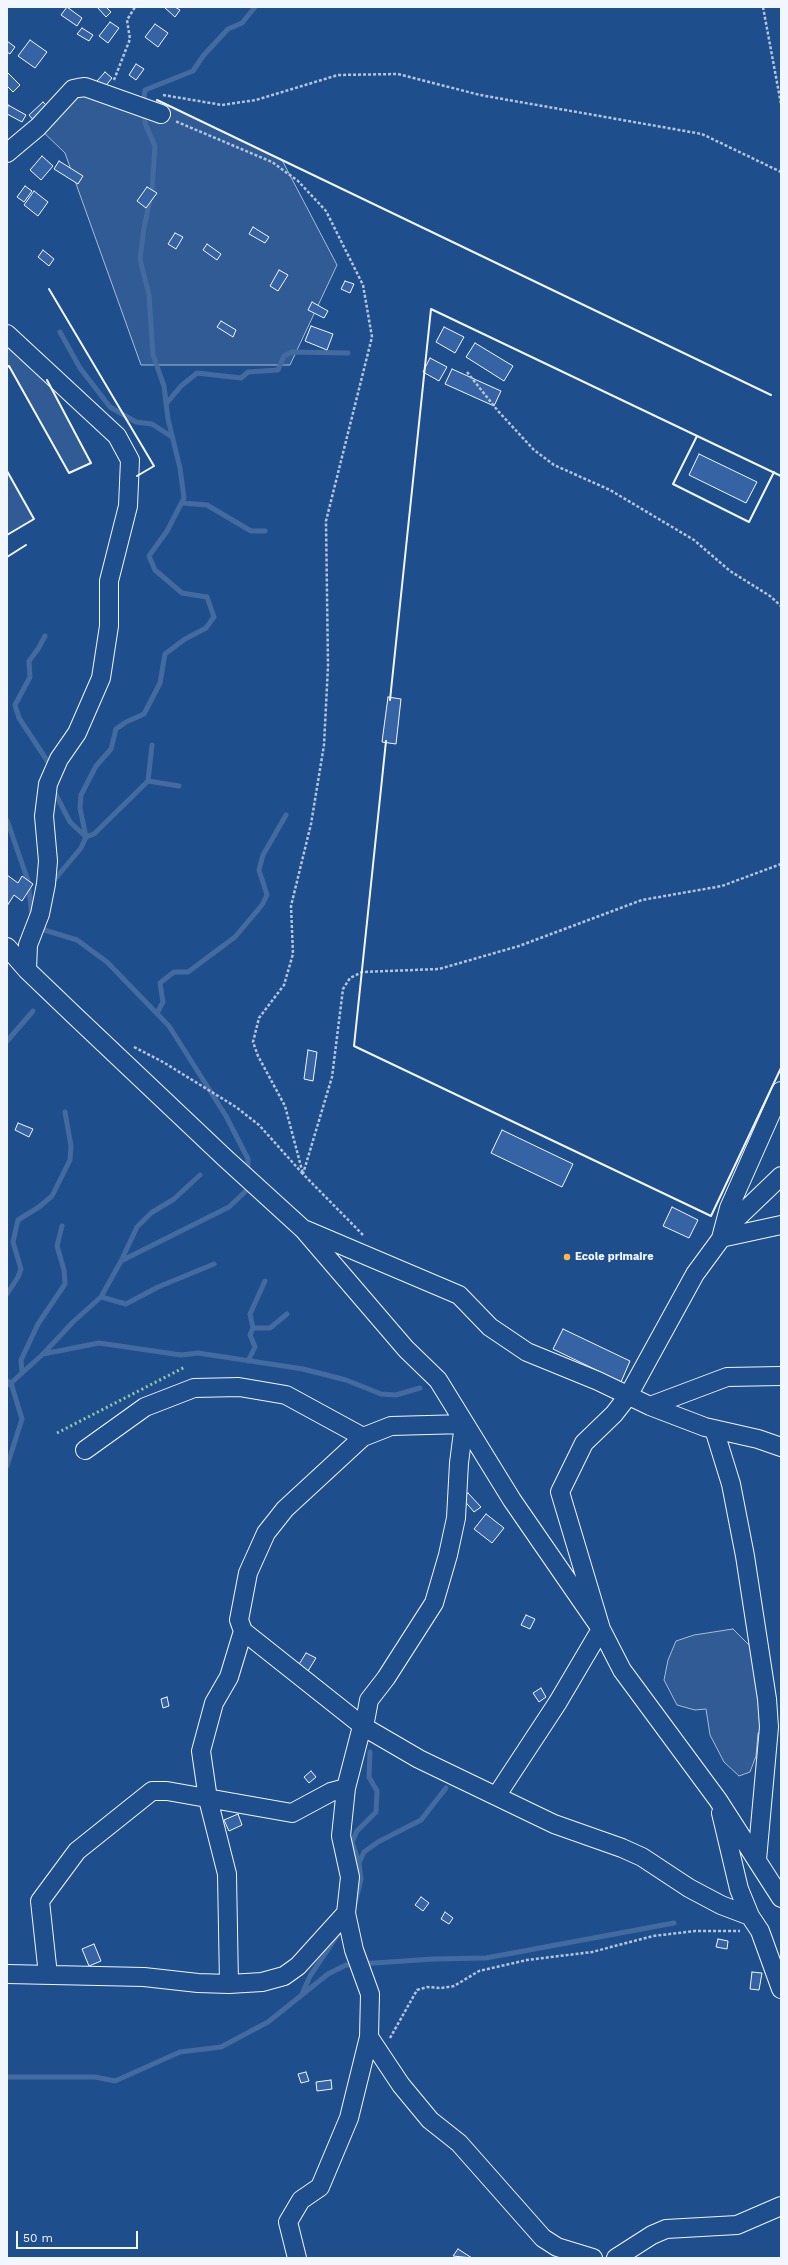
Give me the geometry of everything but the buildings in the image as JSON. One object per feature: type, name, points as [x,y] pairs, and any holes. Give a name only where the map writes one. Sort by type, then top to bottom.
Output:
[{"type":"street","points":[[7,153],[38,127],[73,89],[85,87],[161,114]]},
{"type":"street","points":[[7,334],[117,436],[130,460],[128,506],[109,581],[109,626],[101,678],[77,734],[59,759],[48,784],[44,816],[48,861],[46,884],[40,914],[28,945],[27,970]]},
{"type":"street","points":[[7,947],[27,970],[224,1157],[303,1229],[406,1349],[438,1380],[512,1500],[601,1629],[622,1670],[718,1800],[781,1898]]},
{"type":"street","points":[[720,1238],[729,1208],[781,1091]]},
{"type":"street","points":[[497,1795],[558,1702],[601,1629],[560,1492],[584,1443],[614,1414],[628,1396],[695,1274],[720,1238],[734,1221],[781,1176]]},
{"type":"street","points":[[720,1238],[781,1225]]},
{"type":"street","points":[[303,1229],[446,1288],[459,1295],[490,1327],[527,1352],[598,1381],[650,1406],[714,1429],[758,1439],[781,1447]]},
{"type":"street","points":[[650,1406],[727,1377],[781,1376]]},
{"type":"street","points":[[85,1450],[145,1408],[194,1388],[239,1387],[286,1395],[363,1436]]},
{"type":"street","points":[[464,1424],[391,1426],[363,1436],[285,1509],[266,1533],[248,1573],[239,1620],[243,1630],[364,1727],[419,1759],[497,1795],[554,1824],[622,1848],[642,1857],[689,1888],[721,1905],[750,1916]]},
{"type":"street","points":[[296,2257],[288,2222],[300,2200],[320,2187],[349,2118],[369,2037],[370,1994],[354,1950],[346,1913],[350,1877],[341,1836],[346,1788],[361,1730],[364,1727],[368,1700],[386,1678],[434,1603],[448,1555],[456,1518],[459,1463],[464,1424]]},
{"type":"street","points":[[714,1429],[731,1484],[742,1541],[767,1699],[769,1727],[757,1860]]},
{"type":"street","points":[[229,1984],[227,1874],[208,1799],[201,1751],[214,1702],[229,1677],[243,1630]]},
{"type":"street","points":[[48,1975],[40,1901],[77,1851],[152,1791],[166,1791],[292,1813],[331,1792],[346,1788]]},
{"type":"street","points":[[718,1800],[739,1889],[750,1916],[760,1931],[781,1988]]},
{"type":"street","points":[[7,1974],[144,1977],[198,1984],[262,1982],[284,1976],[298,1966],[346,1913]]},
{"type":"street","points":[[369,2037],[380,2056],[401,2085],[430,2120],[459,2143],[543,2238],[557,2247],[593,2258]]},
{"type":"street","points":[[616,2258],[652,2235],[666,2229],[737,2225],[781,2206]]},
{"type":"path","points":[[106,95],[117,76],[130,38],[127,20],[135,7]]},
{"type":"path","points":[[763,7],[781,104]]},
{"type":"path","points":[[155,94],[222,105],[256,100],[338,75],[398,74],[480,95],[702,134],[781,172]]},
{"type":"path","points":[[161,114],[272,162],[298,181],[317,201],[326,211],[363,286],[372,337],[326,521],[328,666],[324,745],[311,824],[290,906],[293,954],[284,985],[259,1018],[253,1042],[258,1056],[285,1106],[303,1174]]},
{"type":"path","points":[[467,372],[498,411],[534,450],[554,465],[610,490],[694,540],[730,571],[770,596],[781,606]]},
{"type":"path","points":[[303,1174],[332,1077],[344,989],[350,978],[362,972],[439,969],[519,946],[642,900],[722,886],[781,864]]},
{"type":"path","points":[[129,1044],[163,1062],[236,1107],[258,1124],[303,1174],[368,1238]]},
{"type":"path","points":[[380,2056],[417,1990],[427,1987],[441,1988],[454,1986],[479,1971],[527,1960],[592,1952],[653,1936],[695,1931],[760,1931]]},
{"type":"shaded area","points":[[77,81],[152,113],[157,100],[282,160],[337,265],[290,365],[141,365],[65,153],[38,127]]},
{"type":"shaded area","points":[[7,337],[41,368],[91,463],[69,473],[9,366],[7,367]]},
{"type":"shaded area","points":[[7,471],[34,519],[7,535]]},
{"type":"shaded area","points":[[733,1629],[750,1646],[769,1727],[758,1733],[756,1756],[750,1772],[739,1776],[724,1762],[710,1735],[706,1709],[695,1710],[677,1705],[664,1680],[668,1660],[676,1641],[694,1635]]},
{"type":"waterway","points":[[143,104],[145,90],[193,71],[203,56],[228,29],[242,23],[255,7]]},
{"type":"waterway","points":[[55,879],[81,848],[86,837],[80,808],[81,795],[96,766],[111,749],[116,729],[126,722],[144,714],[160,683],[165,654],[185,639],[206,628],[214,617],[207,597],[182,593],[155,570],[149,556],[167,531],[184,498],[180,468],[168,419],[164,386],[153,355],[149,295],[140,259],[144,228],[152,190],[155,146],[146,126],[143,112]]},
{"type":"waterway","points":[[60,332],[80,368],[110,407],[136,422],[152,424],[172,437]]},
{"type":"waterway","points":[[166,404],[181,386],[197,373],[241,378],[248,372],[278,370],[284,356],[292,352],[348,353]]},
{"type":"waterway","points":[[182,503],[207,505],[251,531],[265,531]]},
{"type":"waterway","points":[[45,636],[29,661],[30,677],[15,705],[19,718],[52,768]]},
{"type":"waterway","points":[[148,781],[152,745]]},
{"type":"waterway","points":[[54,791],[70,822],[86,837],[94,834],[148,781],[179,786]]},
{"type":"waterway","points":[[157,1013],[163,1002],[160,983],[174,972],[188,972],[235,937],[262,905],[267,895],[259,870],[263,855],[286,815]]},
{"type":"waterway","points":[[7,820],[28,881],[32,917]]},
{"type":"waterway","points":[[38,928],[77,940],[107,962],[169,1026],[226,1116],[248,1159],[248,1173]]},
{"type":"waterway","points":[[7,1041],[33,1011]]},
{"type":"waterway","points":[[7,1294],[18,1277],[21,1269],[13,1242],[18,1220],[39,1207],[52,1196],[70,1160],[71,1146],[65,1112]]},
{"type":"waterway","points":[[121,1261],[137,1227],[151,1213],[174,1199],[200,1175]]},
{"type":"waterway","points":[[7,1466],[22,1419],[11,1383],[43,1354],[73,1322],[101,1297],[121,1261],[229,1207],[249,1188],[249,1184]]},
{"type":"waterway","points":[[22,1373],[21,1360],[38,1324],[65,1284],[64,1270],[57,1246],[62,1226]]},
{"type":"waterway","points":[[101,1297],[126,1304],[158,1287],[214,1264]]},
{"type":"waterway","points":[[248,1361],[255,1347],[250,1335],[253,1328],[250,1314],[265,1281]]},
{"type":"waterway","points":[[253,1328],[270,1328],[287,1314]]},
{"type":"waterway","points":[[43,1354],[99,1343],[181,1355],[198,1353],[303,1369],[346,1380],[381,1394],[396,1395],[420,1388]]},
{"type":"waterway","points":[[7,1381],[11,1383],[7,1385]]},
{"type":"waterway","points":[[359,1863],[352,1842],[357,1831],[376,1812],[377,1791],[369,1777],[370,1752]]},
{"type":"waterway","points":[[355,1904],[361,1879],[359,1863],[364,1852],[378,1842],[421,1820],[446,1788]]},
{"type":"waterway","points":[[7,2077],[95,2077],[115,2081],[180,2052],[221,2047],[268,2022],[328,1974],[346,1965],[433,1959],[486,1958],[674,1923]]},
{"type":"waterway","points":[[302,1994],[310,1976],[340,1931]]},
{"type":"hedge","points":[[57,1433],[185,1367]]},
{"type":"wall","points":[[157,100],[771,395]]},
{"type":"wall","points":[[49,289],[154,466],[137,476]]},
{"type":"wall","points":[[390,700],[431,309],[781,476]]},
{"type":"wall","points":[[7,367],[9,366],[69,473],[91,463],[47,380]]},
{"type":"wall","points":[[697,436],[673,484],[749,522],[774,472]]},
{"type":"wall","points":[[7,471],[34,519],[7,535]]},
{"type":"wall","points":[[7,557],[26,545]]},
{"type":"wall","points":[[386,741],[354,1046],[711,1216],[781,1068]]},
{"type":"place","name":"Ecole primaire","points":[[567,1257]]}]
